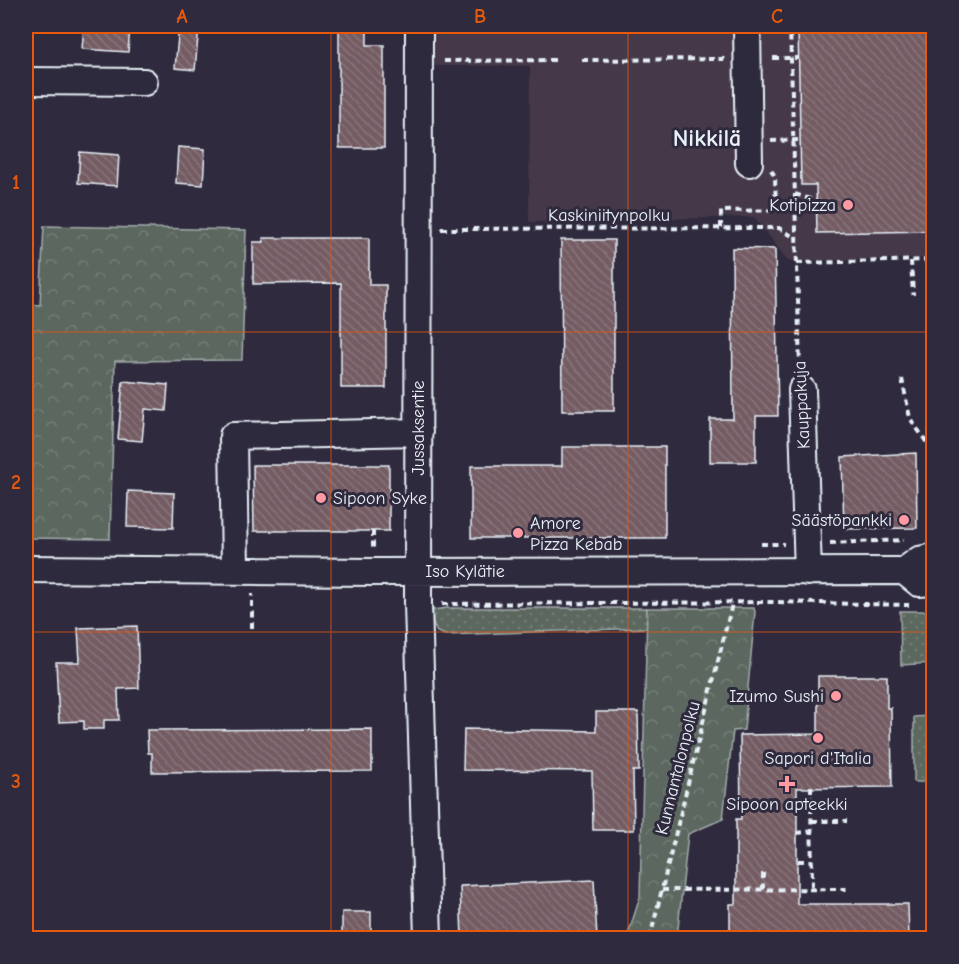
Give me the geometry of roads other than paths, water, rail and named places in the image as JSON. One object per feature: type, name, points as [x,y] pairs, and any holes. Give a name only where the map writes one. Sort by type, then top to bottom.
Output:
[{"type":"street","name":"Jussaksentie","points":[[419,26],[418,572],[428,939]]},
{"type":"street","points":[[747,26],[749,163]]},
{"type":"street","points":[[26,81],[144,82]]},
{"type":"street","name":"Kauppakuja","points":[[802,390],[808,572]]},
{"type":"street","points":[[235,570],[233,436],[419,432]]},
{"type":"street","name":"Iso Kylätie","points":[[26,569],[418,572],[904,571],[919,560],[933,557]]},
{"type":"street","name":"Iso Kylätie","points":[[904,571],[919,583],[933,582]]},
{"type":"place","name":"Kotipizza","points":[[848,205]]},
{"type":"place","name":"Sipoon Syke","points":[[321,498]]},
{"type":"place","name":"Säästöpankki","points":[[904,520]]},
{"type":"place","name":"Amore Pizza Kebab","points":[[518,533]]},
{"type":"place","name":"Izumo Sushi","points":[[836,696]]},
{"type":"place","name":"Sapori d'Italia","points":[[818,738]]},
{"type":"place","name":"Sipoon apteekki","points":[[787,784]]},
{"type":"district","name":"Nikkilä","points":[[707,138]]}]
